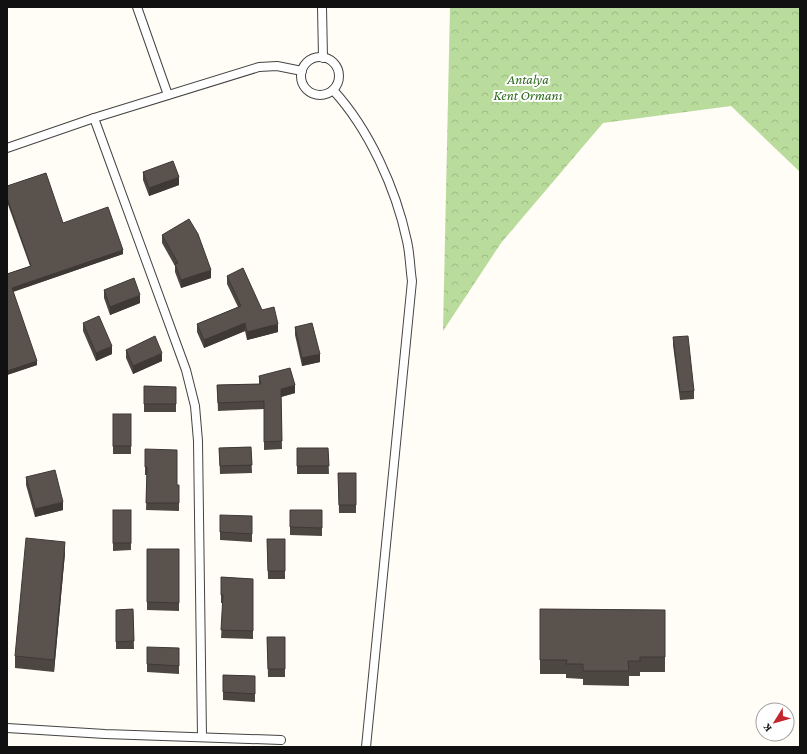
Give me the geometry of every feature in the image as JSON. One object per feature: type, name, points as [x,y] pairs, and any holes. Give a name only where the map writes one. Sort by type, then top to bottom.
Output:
[{"type":"lane","points":[[136,7],[168,95]]},
{"type":"lane","points":[[322,7],[323,58]]},
{"type":"lane","points":[[323,58],[330,60],[339,71],[338,85],[334,90],[321,96],[308,91],[301,79],[302,71],[310,60],[323,58]]},
{"type":"lane","points":[[7,148],[94,118],[259,67],[277,66],[302,71]]},
{"type":"lane","points":[[334,90],[355,115],[374,150],[394,200],[407,242],[412,281],[366,747]]},
{"type":"lane","points":[[94,118],[186,370],[195,406],[198,441],[202,737]]},
{"type":"lane","points":[[7,728],[105,734],[281,740]]},
{"type":"green space","name":"Antalya Kent Ormanı","points":[[450,7],[800,7],[800,172],[731,106],[603,123],[501,243],[443,331]]},
{"type":"building","points":[[173,161],[179,177],[149,188],[143,172]]},
{"type":"building","points":[[46,173],[63,223],[108,207],[123,250],[12,288],[37,361],[7,371],[7,274],[31,266],[7,198],[7,186]]},
{"type":"building","points":[[189,219],[198,234],[211,270],[181,280],[175,264],[178,263],[162,235]]},
{"type":"building","points":[[243,268],[262,310],[274,307],[278,324],[247,332],[245,323],[204,340],[197,324],[241,306],[227,276]]},
{"type":"building","points":[[134,278],[140,295],[110,307],[104,290]]},
{"type":"building","points":[[99,316],[112,346],[96,353],[83,323]]},
{"type":"building","points":[[312,323],[320,354],[302,358],[295,327]]},
{"type":"building","points":[[155,336],[162,353],[133,366],[126,350]]},
{"type":"building","points":[[688,336],[694,391],[680,392],[673,337]]},
{"type":"building","points":[[290,368],[295,385],[281,389],[282,441],[264,442],[264,401],[218,403],[217,385],[261,384],[259,376]]},
{"type":"building","points":[[144,386],[176,387],[176,404],[144,404]]},
{"type":"building","points":[[113,414],[131,414],[131,446],[113,446]]},
{"type":"building","points":[[251,447],[252,465],[220,466],[219,448]]},
{"type":"building","points":[[297,448],[328,448],[329,466],[297,466]]},
{"type":"building","points":[[145,449],[177,450],[177,485],[179,485],[179,503],[146,503],[147,467],[145,467]]},
{"type":"building","points":[[55,470],[63,502],[35,509],[26,477]]},
{"type":"building","points":[[338,473],[356,473],[356,505],[339,505]]},
{"type":"building","points":[[113,510],[131,510],[131,543],[113,543]]},
{"type":"building","points":[[290,510],[322,510],[322,528],[290,527]]},
{"type":"building","points":[[220,515],[252,516],[252,534],[220,532]]},
{"type":"building","points":[[26,538],[65,542],[54,660],[15,656]]},
{"type":"building","points":[[267,539],[285,539],[285,571],[268,571]]},
{"type":"building","points":[[147,549],[179,549],[179,603],[147,602]]},
{"type":"building","points":[[221,577],[253,579],[253,631],[221,630],[223,595],[221,595]]},
{"type":"building","points":[[133,609],[134,641],[116,642],[116,610]]},
{"type":"building","points":[[540,609],[665,610],[665,657],[640,657],[640,661],[628,661],[629,671],[583,671],[583,664],[566,664],[567,660],[540,660]]},
{"type":"building","points":[[267,637],[285,637],[285,669],[268,669]]},
{"type":"building","points":[[147,647],[179,648],[179,666],[147,664]]},
{"type":"building","points":[[223,675],[255,676],[255,694],[223,692]]}]
